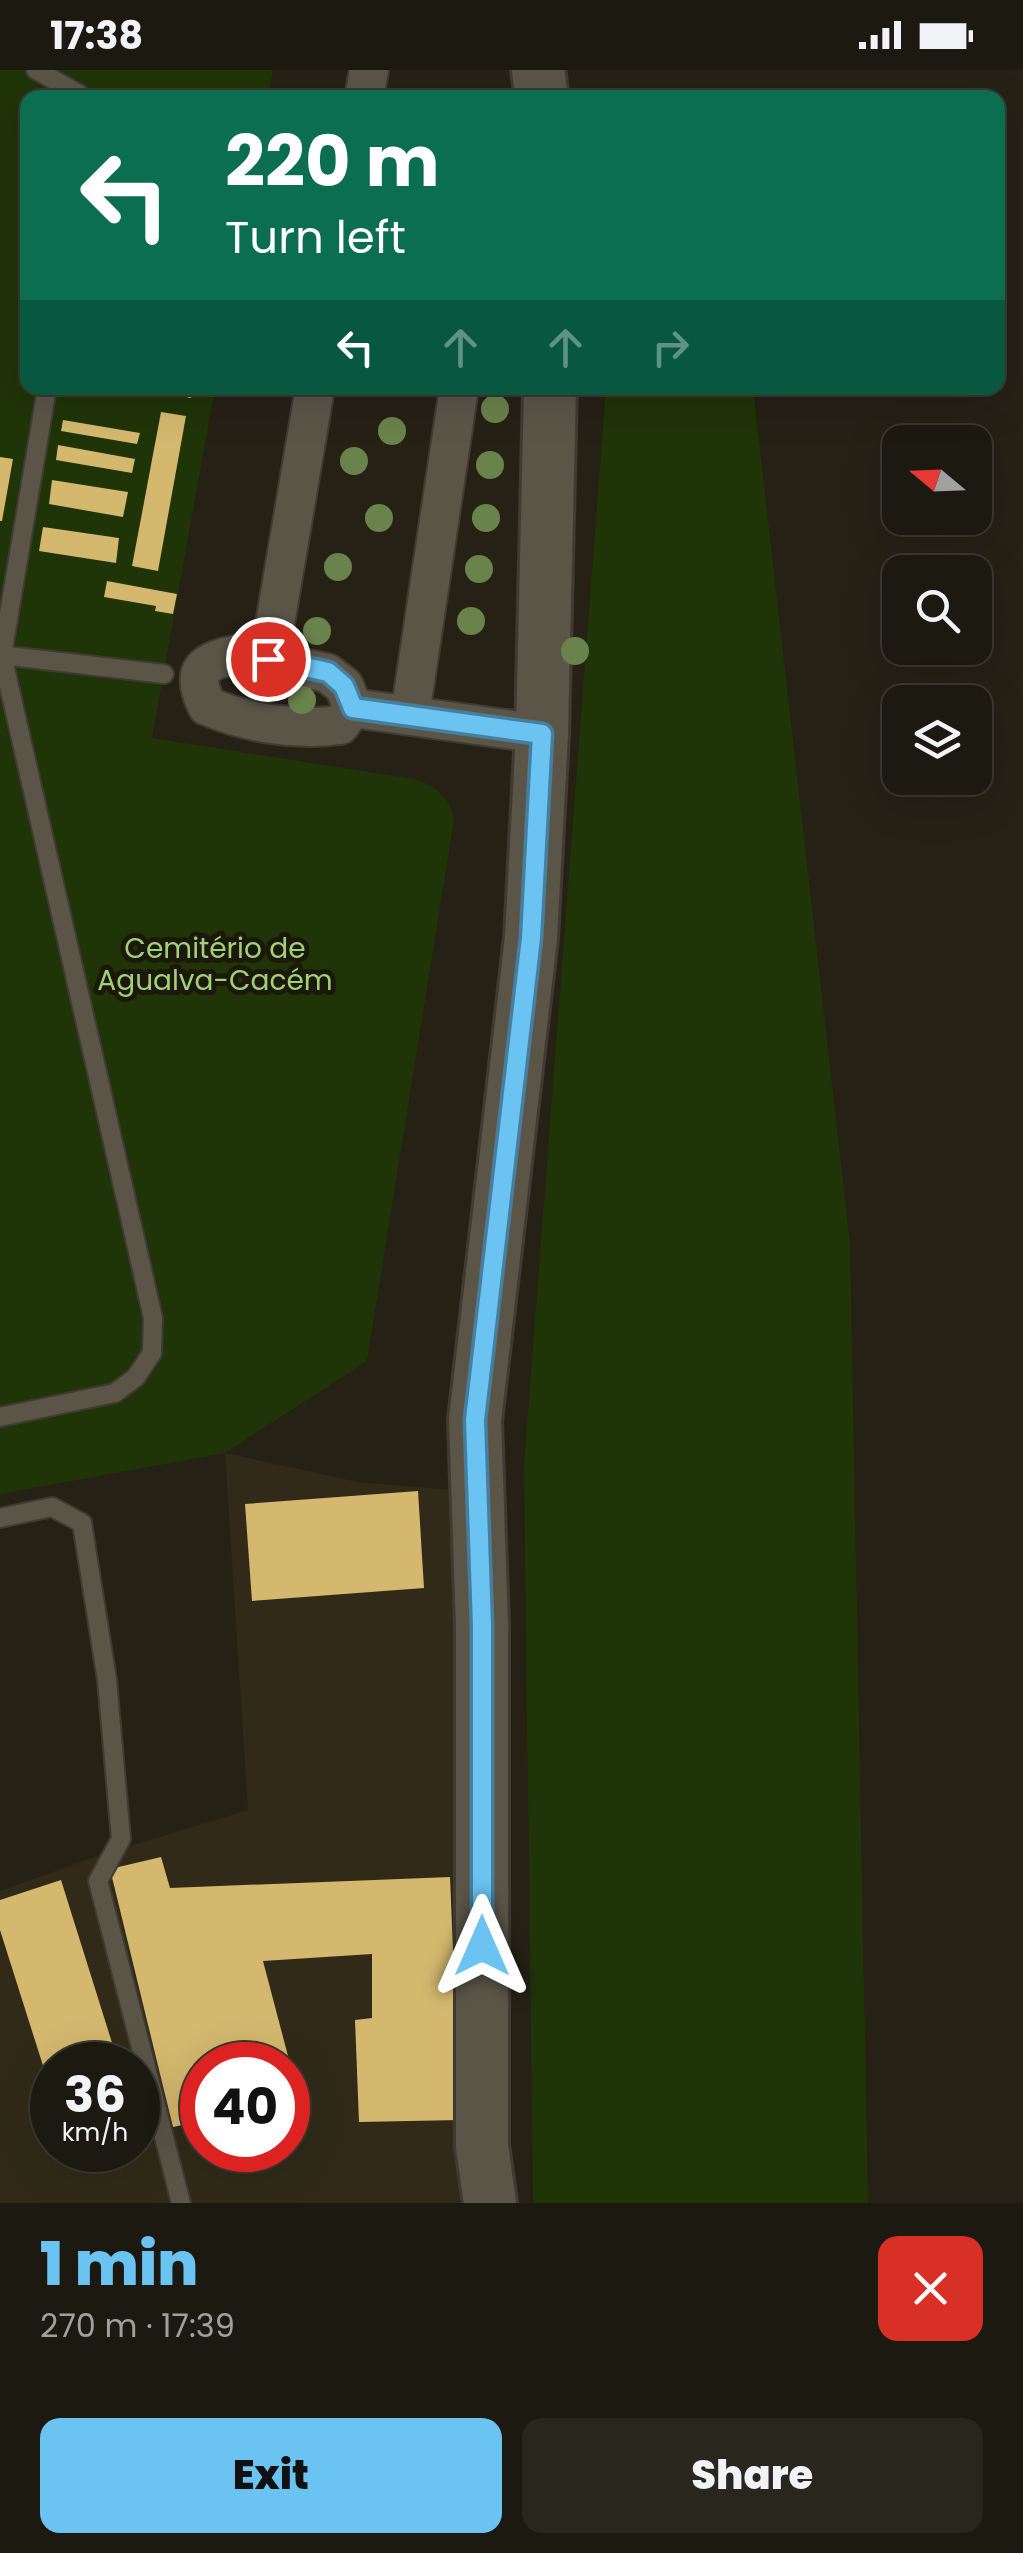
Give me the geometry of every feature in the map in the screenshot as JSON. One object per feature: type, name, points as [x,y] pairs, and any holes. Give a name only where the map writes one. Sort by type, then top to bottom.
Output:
[{"type":"street","points":[[268,659],[314,395]]},
{"type":"street","points":[[410,715],[458,395]]},
{"type":"street","points":[[490,2203],[482,2146],[482,1626],[475,1420],[531,938],[542,734],[550,395]]},
{"type":"street","points":[[181,676],[201,672],[214,660],[239,654],[268,659],[328,672],[344,686],[353,708]]},
{"type":"street","points":[[181,676],[198,688],[206,706],[234,718],[315,728],[340,725],[353,708]]},
{"type":"street","points":[[353,708],[542,734]]},
{"type":"lane","points":[[36,70],[72,90]]},
{"type":"lane","points":[[0,1417],[115,1393],[136,1376],[152,1353],[153,1318],[1,655],[46,395]]},
{"type":"lane","points":[[1,655],[181,676]]},
{"type":"lane","points":[[0,1518],[52,1507],[82,1523],[107,1680],[120,1840],[98,1881],[181,2203]]},
{"type":"shaded area","points":[[225,1453],[358,1482],[464,1491],[471,2203],[0,2203],[0,1891],[94,1857],[248,1810]]},
{"type":"green space","name":"Cemitério de Agualva-Cacém","points":[[0,70],[273,70],[269,90],[20,90],[20,395],[214,395],[152,738],[414,779],[441,793],[449,804],[454,820],[367,1361],[225,1453],[0,1494]]},
{"type":"green space","points":[[605,395],[754,395],[850,1243],[868,2203],[533,2203],[524,1465]]},
{"type":"building","points":[[161,412],[186,416],[158,571],[132,566]]},
{"type":"building","points":[[63,420],[140,433],[137,444],[61,431]]},
{"type":"building","points":[[58,445],[135,459],[132,473],[56,460]]},
{"type":"building","points":[[0,457],[13,459],[2,521],[0,521]]},
{"type":"building","points":[[52,480],[128,492],[123,517],[49,504]]},
{"type":"building","points":[[43,527],[119,538],[116,563],[39,551]]},
{"type":"building","points":[[107,581],[177,594],[173,614],[155,611],[156,606],[104,597]]},
{"type":"building","points":[[418,1491],[424,1588],[252,1601],[245,1504]]},
{"type":"building","points":[[161,1857],[170,1888],[450,1877],[460,2120],[359,2122],[355,2020],[372,2018],[372,1954],[263,1961],[284,2042],[180,2042],[180,2126],[173,2127],[160,2074],[160,2042],[152,2042],[110,1869]]},
{"type":"building","points":[[61,1880],[112,2042],[36,2042],[0,1930],[0,1900]]},
{"type":"route","points":[[268,659],[328,672],[344,686],[353,708],[542,734],[531,938],[475,1420],[482,1626],[482,1946]]}]
